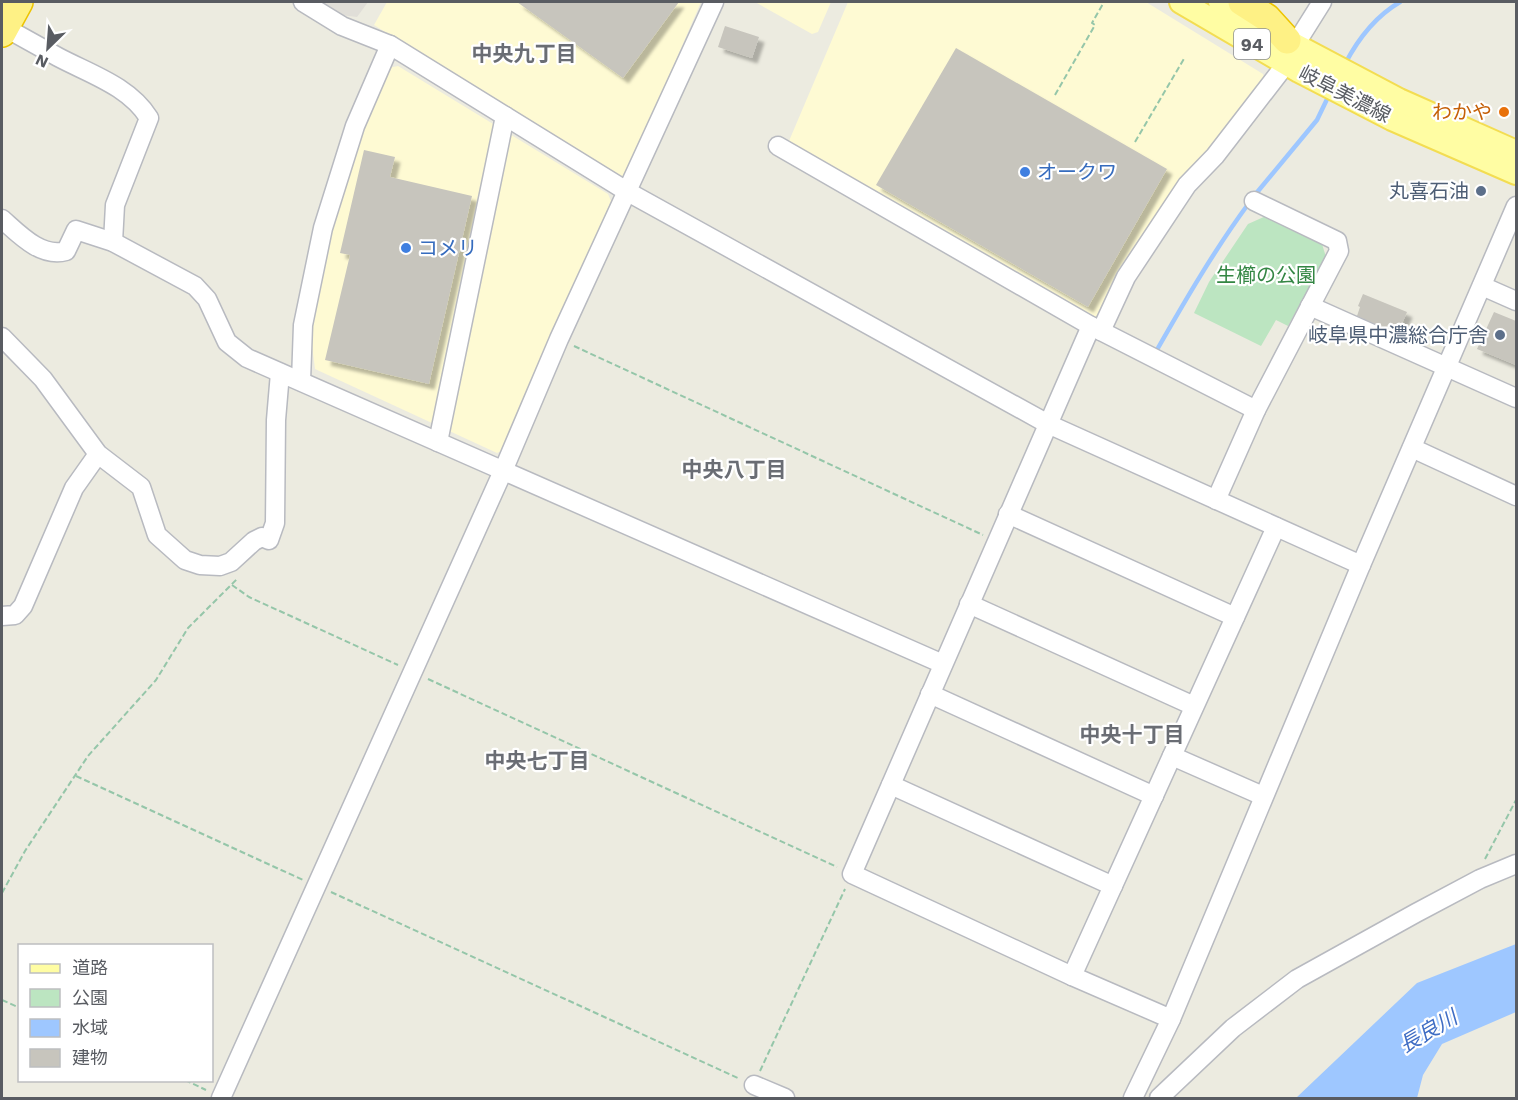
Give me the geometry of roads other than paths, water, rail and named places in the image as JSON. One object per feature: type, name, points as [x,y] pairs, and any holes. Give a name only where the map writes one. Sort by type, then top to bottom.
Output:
[{"type":"highway","points":[[3,30],[19,2]]},
{"type":"highway","points":[[1242,2],[1267,18],[1289,49]]},
{"type":"main road","name":"岐阜美濃線","points":[[1181,2],[1289,49]]},
{"type":"main road","name":"岐阜美濃線","points":[[1220,2],[1337,79],[1392,119],[1516,173]]},
{"type":"main road","name":"岐阜美濃線","points":[[1337,79],[1399,100],[1516,152]]},
{"type":"street","points":[[303,2],[342,26],[390,45],[628,192],[1048,424],[1360,565]]},
{"type":"street","points":[[221,1098],[503,471],[559,339],[714,2]]},
{"type":"street","points":[[1171,1019],[1072,976],[852,874],[1048,424],[1096,329],[1126,277],[1187,185],[1215,156],[1289,49],[1316,4]]},
{"type":"street","points":[[3,30],[104,79],[141,105],[149,118],[115,205],[113,242]]},
{"type":"street","points":[[301,381],[303,326],[323,228],[355,126],[390,45]]},
{"type":"street","points":[[438,442],[505,116]]},
{"type":"street","points":[[778,146],[1096,329],[1256,410]]},
{"type":"street","points":[[1216,500],[1256,410],[1339,251],[1337,241],[1254,201]]},
{"type":"street","points":[[1133,1098],[1171,1019],[1360,565],[1516,206]]},
{"type":"street","points":[[2,219],[31,243],[55,254],[66,251],[76,230],[113,242],[195,286],[207,299],[227,342],[247,358],[943,664]]},
{"type":"street","points":[[1482,286],[1516,301]]},
{"type":"street","points":[[1310,306],[1516,398]]},
{"type":"street","points":[[2,337],[43,379],[98,454],[141,487],[157,535],[185,560],[200,565],[220,566],[231,562],[254,541],[262,537],[269,540],[275,523],[276,420],[280,373]]},
{"type":"street","points":[[1412,448],[1516,496]]},
{"type":"street","points":[[2,616],[15,615],[23,606],[74,488],[98,454]]},
{"type":"street","points":[[1008,514],[1235,617]]},
{"type":"street","points":[[1072,976],[1276,527]]},
{"type":"street","points":[[969,604],[1194,706]]},
{"type":"street","points":[[930,693],[1154,796]]},
{"type":"street","points":[[1172,756],[1263,796]]},
{"type":"street","points":[[891,785],[1113,886]]},
{"type":"street","points":[[1159,1098],[1233,1028],[1297,980],[1480,879],[1516,864]]},
{"type":"street","points":[[754,1085],[784,1098]]},
{"type":"water","name":"長良川","points":[[1516,944],[1516,1012],[1442,1044],[1423,1075],[1417,1098],[1296,1098],[1417,983]]},
{"type":"waterway","points":[[1345,64],[1368,29],[1400,2]]},
{"type":"waterway","points":[[1254,196],[1317,120],[1330,93]]},
{"type":"waterway","points":[[1158,348],[1213,256],[1249,203]]},
{"type":"place","name":"わかや","points":[[1504,112]]},
{"type":"place","name":"オークワ","points":[[1025,172]]},
{"type":"place","name":"丸喜石油","points":[[1481,191]]},
{"type":"place","name":"コメリ","points":[[406,248]]},
{"type":"place","name":"岐阜県中濃総合庁舎","points":[[1500,335]]},
{"type":"district","name":"中央九丁目","points":[[524,53]]},
{"type":"district","name":"中央八丁目","points":[[734,469]]},
{"type":"district","name":"中央十丁目","points":[[1132,734]]},
{"type":"district","name":"中央七丁目","points":[[537,760]]},
{"type":"park label","name":"生櫛の公園","points":[[1266,275]]}]
